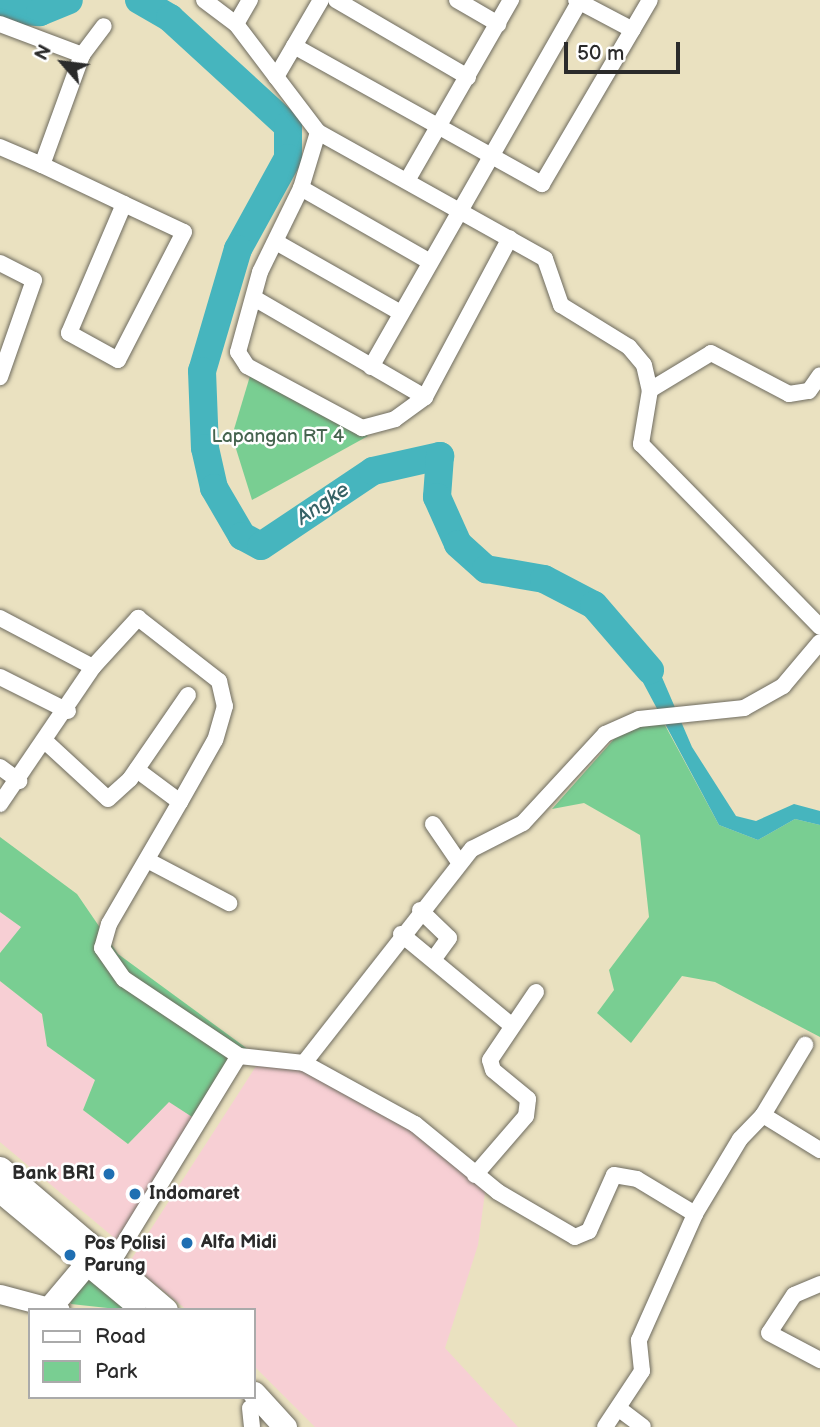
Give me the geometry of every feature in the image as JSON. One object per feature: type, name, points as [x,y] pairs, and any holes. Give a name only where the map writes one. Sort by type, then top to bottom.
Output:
[{"type":"highway","points":[[0,1168],[100,1263],[141,1308]]},
{"type":"highway","points":[[0,1191],[163,1308]]},
{"type":"highway","points":[[55,1308],[100,1263]]},
{"type":"highway","points":[[249,1406],[269,1427]]},
{"type":"highway","points":[[249,1406],[285,1427]]},
{"type":"main road","points":[[0,1294],[55,1308]]},
{"type":"street","points":[[204,0],[236,24],[318,132],[408,179],[545,259],[552,291],[573,316],[629,347],[650,390],[641,444],[820,627]]},
{"type":"street","points":[[236,24],[250,0]]},
{"type":"street","points":[[275,77],[321,0]]},
{"type":"street","points":[[336,0],[468,77]]},
{"type":"street","points":[[457,0],[498,24]]},
{"type":"street","points":[[408,179],[510,0]]},
{"type":"street","points":[[294,46],[492,159],[542,184],[650,0]]},
{"type":"street","points":[[371,367],[492,159],[579,1],[633,30]]},
{"type":"street","points":[[0,24],[82,55]]},
{"type":"street","points":[[42,165],[82,55],[104,26]]},
{"type":"street","points":[[318,132],[301,188],[254,298],[238,352],[247,366],[371,430],[425,397],[510,238]]},
{"type":"street","points":[[0,147],[42,165],[184,232],[118,360],[69,333],[124,204]]},
{"type":"street","points":[[301,188],[430,262]]},
{"type":"street","points":[[276,242],[401,313]]},
{"type":"street","points":[[0,263],[34,280],[4,355],[0,377]]},
{"type":"street","points":[[254,298],[425,397]]},
{"type":"street","points":[[650,390],[711,353],[789,394],[809,391],[820,376]]},
{"type":"street","points":[[0,618],[93,667]]},
{"type":"street","points":[[0,804],[68,711],[93,667],[132,620],[146,618],[219,681],[223,721],[103,937],[104,958],[124,979],[239,1056],[304,1063],[415,1124],[475,1175],[575,1237],[589,1231],[614,1175],[637,1179],[695,1214]]},
{"type":"street","points":[[304,1063],[459,862],[481,841],[523,823],[605,734],[639,719],[744,708],[768,697],[820,642]]},
{"type":"street","points":[[0,677],[68,711]]},
{"type":"street","points":[[46,742],[106,799],[137,770],[188,695]]},
{"type":"street","points":[[0,767],[19,781]]},
{"type":"street","points":[[137,770],[180,802]]},
{"type":"street","points":[[433,824],[459,862]]},
{"type":"street","points":[[147,860],[229,903]]},
{"type":"street","points":[[420,910],[449,938],[435,957]]},
{"type":"street","points":[[401,934],[435,957],[442,971],[511,1025]]},
{"type":"street","points":[[475,1175],[526,1116],[528,1099],[493,1070],[490,1059],[536,992]]},
{"type":"street","points":[[605,1427],[642,1371],[639,1340],[695,1214],[730,1155],[763,1115],[805,1045]]},
{"type":"street","points":[[100,1263],[239,1056]]},
{"type":"street","points":[[763,1115],[820,1150]]},
{"type":"street","points":[[820,1284],[794,1295],[769,1333],[820,1360]]},
{"type":"street","points":[[618,1408],[643,1427]]},
{"type":"shaded area","points":[[0,912],[22,927],[0,953]]},
{"type":"shaded area","points":[[0,981],[42,1014],[47,1046],[95,1080],[83,1110],[128,1144],[169,1101],[203,1124],[124,1246],[0,1142]]},
{"type":"shaded area","points":[[290,1056],[331,1068],[452,1150],[486,1185],[478,1245],[445,1348],[518,1427],[315,1427],[256,1368],[256,1308],[185,1308],[129,1263],[262,1057]]},
{"type":"green space","name":"Lapangan RT 4","points":[[250,376],[368,436],[252,500],[232,436]]},
{"type":"green space","points":[[660,716],[719,825],[758,840],[795,819],[820,825],[820,1037],[715,982],[682,976],[631,1043],[597,1013],[614,990],[609,970],[649,917],[640,835],[584,803],[552,809],[623,729]]},
{"type":"green space","points":[[0,837],[77,894],[118,954],[249,1050],[203,1124],[169,1102],[128,1144],[83,1110],[95,1080],[47,1046],[42,1014],[0,981],[0,953],[21,927],[0,912]]},
{"type":"green space","points":[[94,1275],[124,1308],[71,1304],[67,1294],[83,1276]]},
{"type":"water","points":[[631,638],[658,668],[692,747],[736,816],[756,821],[794,804],[820,811],[820,825],[795,819],[758,840],[719,825],[622,643]]},
{"type":"waterway","name":"Angke","points":[[1,0],[9,10],[40,12],[69,0]]},
{"type":"waterway","name":"Angke","points":[[139,0],[170,18],[288,126],[288,158],[238,249],[202,371],[205,448],[214,488],[242,536],[261,546],[373,471],[440,456],[437,497],[458,544],[486,569],[544,579],[594,605],[650,670]]},
{"type":"place","name":"Bank BRI","points":[[109,1174]]},
{"type":"place","name":"Indomaret","points":[[135,1194]]},
{"type":"place","name":"Alfa Midi","points":[[187,1243]]},
{"type":"place","name":"Pos Polisi Parung","points":[[70,1255]]}]
